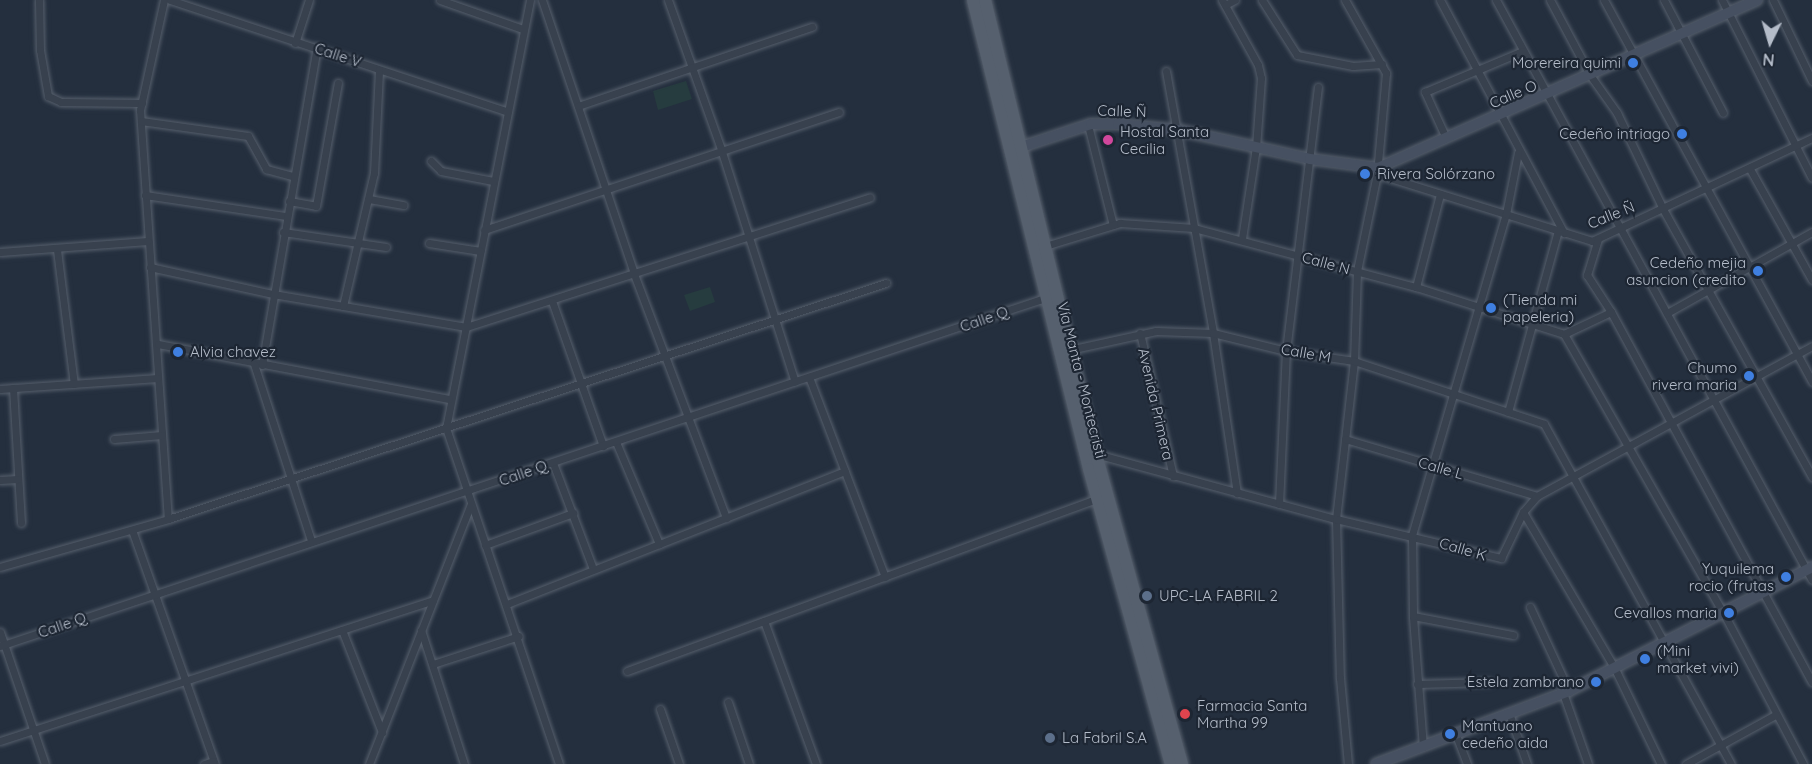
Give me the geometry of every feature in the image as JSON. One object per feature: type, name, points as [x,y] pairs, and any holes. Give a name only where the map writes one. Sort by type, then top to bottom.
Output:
[{"type":"main road","name":"Vía Manta - Montecristi","points":[[973,0],[1014,149],[1171,764]]},
{"type":"main road","name":"Vía Manta - Montecristi","points":[[985,0],[1014,149]]},
{"type":"main road","name":"Vía Manta - Montecristi","points":[[1102,497],[1182,764]]},
{"type":"street","points":[[39,0],[40,50],[48,96],[61,102],[142,103]]},
{"type":"street","points":[[164,0],[142,103],[141,121],[148,241],[158,344],[158,378],[168,519]]},
{"type":"street","name":"Calle V","points":[[170,0],[505,111]]},
{"type":"street","points":[[295,43],[309,0]]},
{"type":"street","points":[[440,0],[523,29]]},
{"type":"street","points":[[530,0],[505,111],[466,327],[449,399],[446,428],[485,545],[519,636],[559,764]]},
{"type":"street","points":[[542,0],[634,274],[726,518]]},
{"type":"street","points":[[670,0],[721,149],[746,236],[795,382]]},
{"type":"street","points":[[1235,0],[1223,3],[1258,64],[1261,78],[1256,147],[1242,239]]},
{"type":"street","points":[[1262,0],[1297,55],[1353,66],[1382,64]]},
{"type":"street","points":[[1345,0],[1386,73],[1377,171],[1357,271],[1354,361],[1336,519],[1340,678],[1348,764]]},
{"type":"street","points":[[1440,0],[1561,232],[1530,322],[1508,412]]},
{"type":"street","points":[[1496,0],[1619,230],[1809,568],[1812,580]]},
{"type":"street","points":[[1550,0],[1590,75],[1617,113],[1663,209],[1812,477]]},
{"type":"street","points":[[1604,0],[1812,382]]},
{"type":"street","points":[[1664,0],[1723,113]]},
{"type":"street","points":[[1722,0],[1812,178]]},
{"type":"street","name":"Calle O","points":[[1377,171],[1757,0]]},
{"type":"street","points":[[1773,0],[1812,81]]},
{"type":"street","points":[[578,106],[812,27]]},
{"type":"street","points":[[262,365],[317,47]]},
{"type":"street","points":[[1446,138],[1425,92],[1523,51]]},
{"type":"street","points":[[343,306],[369,199],[377,142],[379,70]]},
{"type":"street","points":[[1166,71],[1214,333],[1237,493]]},
{"type":"street","points":[[289,201],[316,206],[338,83]]},
{"type":"street","points":[[1279,504],[1286,351],[1318,87]]},
{"type":"street","points":[[484,230],[721,149],[839,112]]},
{"type":"street","points":[[141,121],[248,136],[266,168],[294,176]]},
{"type":"street","points":[[1089,125],[1113,225]]},
{"type":"street","name":"Calle Ñ","points":[[1014,149],[1089,125],[1178,130],[1377,171],[1440,194],[1586,241],[1598,239],[1619,230],[1812,138]]},
{"type":"street","points":[[1423,747],[1413,616],[1412,535],[1506,214],[1518,153]]},
{"type":"street","points":[[431,161],[441,171],[493,181]]},
{"type":"street","points":[[1750,168],[1812,280]]},
{"type":"street","points":[[1416,287],[1440,194]]},
{"type":"street","points":[[145,195],[286,216]]},
{"type":"street","points":[[150,267],[273,294],[466,327],[870,197]]},
{"type":"street","points":[[369,199],[403,205]]},
{"type":"street","name":"Calle N","points":[[1039,248],[1113,225],[1194,228],[1416,287],[1564,334]]},
{"type":"street","points":[[284,232],[386,247]]},
{"type":"street","points":[[1667,313],[1812,232]]},
{"type":"street","points":[[1598,239],[1587,275],[1611,312],[1812,682]]},
{"type":"street","points":[[0,252],[57,250],[148,241]]},
{"type":"street","points":[[429,243],[480,251]]},
{"type":"street","points":[[57,250],[74,384]]},
{"type":"street","points":[[0,567],[168,519],[666,358],[886,283]]},
{"type":"street","name":"Calle Q","points":[[2,645],[311,540],[467,492],[1052,296]]},
{"type":"street","points":[[552,301],[603,446]]},
{"type":"street","points":[[1611,312],[1564,334],[1724,614],[1775,715],[1803,764]]},
{"type":"street","name":"Calle M","points":[[1066,351],[1140,333],[1214,333],[1286,351],[1354,361],[1544,424],[1572,475]]},
{"type":"street","name":"Avenida Primera","points":[[1140,333],[1173,476]]},
{"type":"street","points":[[158,344],[254,364],[449,399]]},
{"type":"street","name":"Calle K","points":[[1090,453],[1336,519],[1412,535],[1501,558],[1523,512],[1537,496],[1812,346]]},
{"type":"street","points":[[254,364],[311,540]]},
{"type":"street","points":[[809,377],[885,577]]},
{"type":"street","points":[[0,389],[158,378]]},
{"type":"street","points":[[13,388],[21,523]]},
{"type":"street","points":[[114,439],[162,435]]},
{"type":"street","name":"Calle L","points":[[1345,439],[1537,496]]},
{"type":"street","points":[[616,442],[659,544]]},
{"type":"street","points":[[553,463],[593,569]]},
{"type":"street","points":[[507,604],[845,471]]},
{"type":"street","points":[[1572,475],[1731,764]]},
{"type":"street","points":[[0,480],[18,479]]},
{"type":"street","points":[[627,671],[1102,497]]},
{"type":"street","points":[[370,763],[471,503]]},
{"type":"street","points":[[1523,512],[1615,669],[1661,764]]},
{"type":"street","points":[[485,545],[573,513]]},
{"type":"street","points":[[132,530],[214,762],[204,764]]},
{"type":"street","points":[[1376,764],[1510,717],[1566,692],[1667,644],[1763,595],[1809,568]]},
{"type":"street","points":[[0,741],[185,678],[433,600]]},
{"type":"street","points":[[1530,607],[1566,692],[1588,764]]},
{"type":"street","points":[[1413,616],[1513,635]]},
{"type":"street","points":[[764,621],[816,764]]},
{"type":"street","points":[[342,630],[382,732]]},
{"type":"street","points":[[421,630],[464,764]]},
{"type":"street","points":[[0,632],[2,645],[45,764]]},
{"type":"street","points":[[433,664],[519,636]]},
{"type":"street","points":[[1417,684],[1489,682]]},
{"type":"street","points":[[728,702],[749,764]]},
{"type":"street","points":[[660,709],[679,764]]},
{"type":"street","points":[[1686,764],[1775,715]]},
{"type":"street","points":[[1510,717],[1527,764]]},
{"type":"street","points":[[1456,735],[1467,764]]},
{"type":"green space","points":[[686,81],[692,99],[658,110],[653,91]]},
{"type":"green space","points":[[710,287],[715,302],[690,311],[684,295]]},
{"type":"place","name":"Morereira quimi","points":[[1633,63]]},
{"type":"place","name":"Cedeño intriago","points":[[1682,134]]},
{"type":"place","name":"Hostal Santa Cecilia","points":[[1108,140]]},
{"type":"place","name":"Rivera Solórzano","points":[[1365,174]]},
{"type":"place","name":"Cedeño mejia asuncion (credito","points":[[1758,271]]},
{"type":"place","name":"(Tienda mi papeleria)","points":[[1491,308]]},
{"type":"place","name":"Alvia chavez","points":[[178,352]]},
{"type":"place","name":"Chumo rivera maria","points":[[1749,376]]},
{"type":"place","name":"Yuquilema rocio (frutas","points":[[1786,577]]},
{"type":"place","name":"UPC-LA FABRIL 2","points":[[1147,596]]},
{"type":"place","name":"Cevallos maria","points":[[1729,613]]},
{"type":"place","name":"(Mini market vivi)","points":[[1645,659]]},
{"type":"place","name":"Estela zambrano","points":[[1596,682]]},
{"type":"place","name":"Farmacia Santa Martha 99","points":[[1185,714]]},
{"type":"place","name":"Mantuano cedeño aida","points":[[1450,734]]},
{"type":"place","name":"La Fabril S.A","points":[[1050,738]]}]
